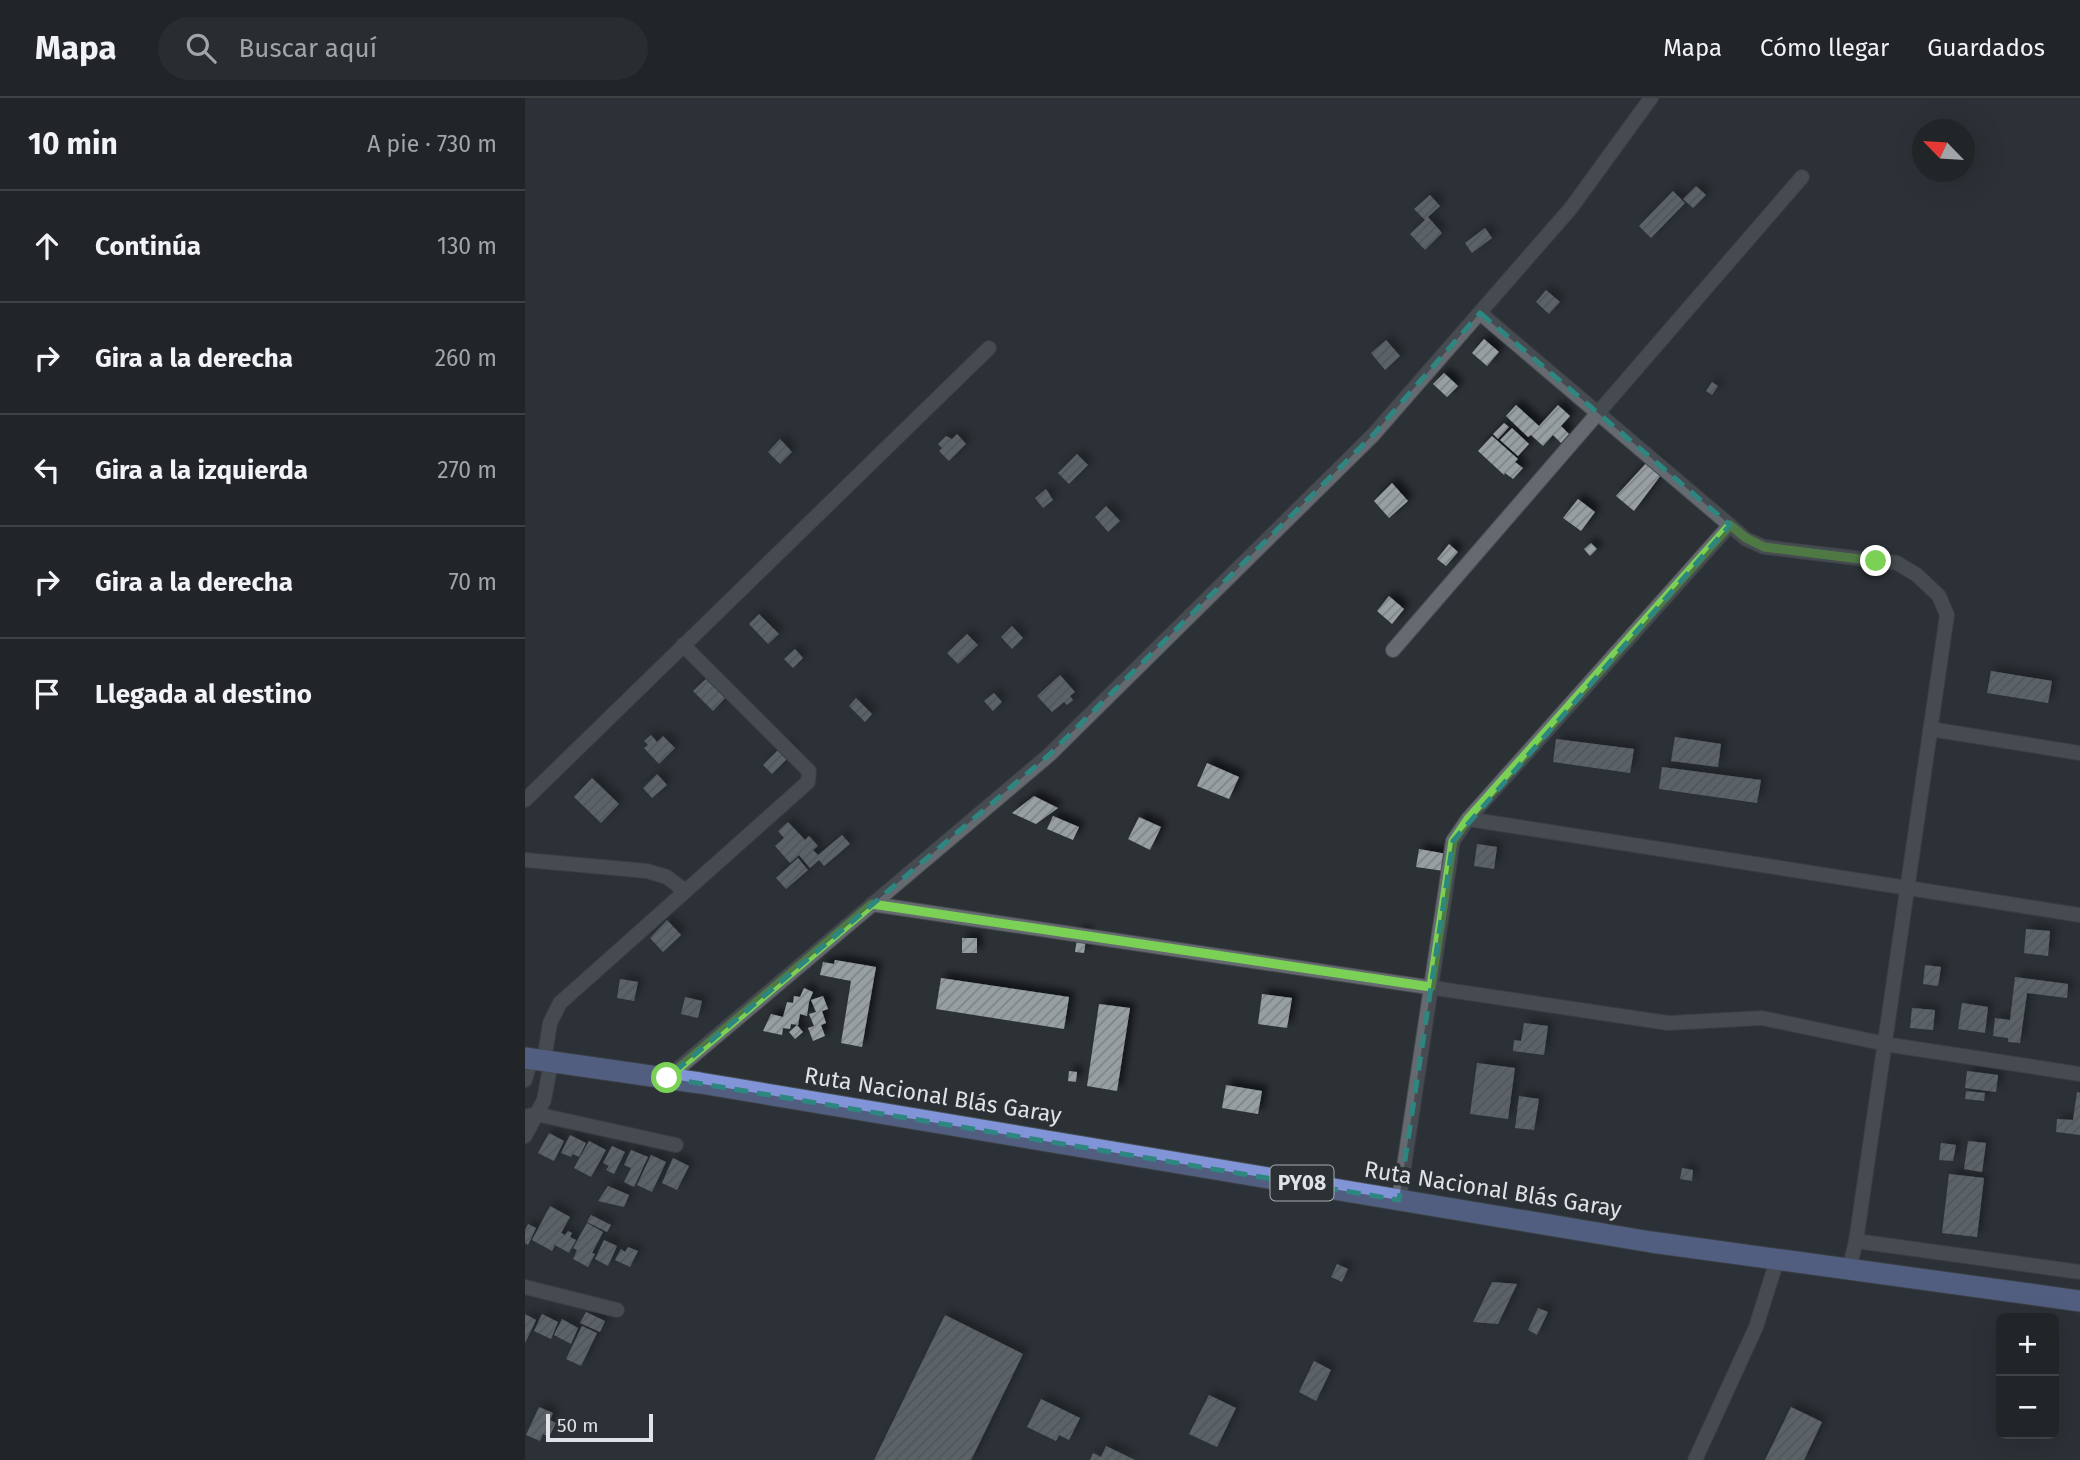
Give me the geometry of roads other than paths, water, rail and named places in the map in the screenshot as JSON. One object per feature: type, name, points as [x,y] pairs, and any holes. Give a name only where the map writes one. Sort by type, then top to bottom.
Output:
[{"type":"highway","name":"Ruta Nacional Blás Garay","points":[[538,1060],[667,1078],[1638,1240],[2080,1301]]},
{"type":"street","points":[[667,1078],[1049,755],[1373,435],[1571,208],[1651,98]]},
{"type":"street","points":[[1393,650],[1802,177]]},
{"type":"street","points":[[1480,313],[1746,538],[1764,547],[1897,563],[1917,575],[1939,596],[1947,615],[1856,1241],[1849,1269]]},
{"type":"street","points":[[525,800],[989,348]]},
{"type":"street","points":[[1399,1200],[1453,841],[1468,819],[1730,525]]},
{"type":"street","points":[[525,1080],[538,1060],[550,1023],[560,1003],[808,782],[809,771],[683,645]]},
{"type":"street","points":[[1930,729],[2080,753]]},
{"type":"street","points":[[1468,819],[2080,915]]},
{"type":"street","points":[[525,860],[646,870],[667,877],[685,891]]},
{"type":"street","points":[[872,904],[1668,1023],[1762,1018],[1884,1043],[2080,1074]]},
{"type":"street","points":[[525,1136],[531,1115],[544,1100],[538,1060]]},
{"type":"street","points":[[531,1115],[676,1145]]},
{"type":"street","points":[[1856,1241],[2080,1272]]},
{"type":"street","points":[[1695,1460],[1756,1327],[1777,1259]]},
{"type":"street","points":[[525,1287],[617,1310]]}]
